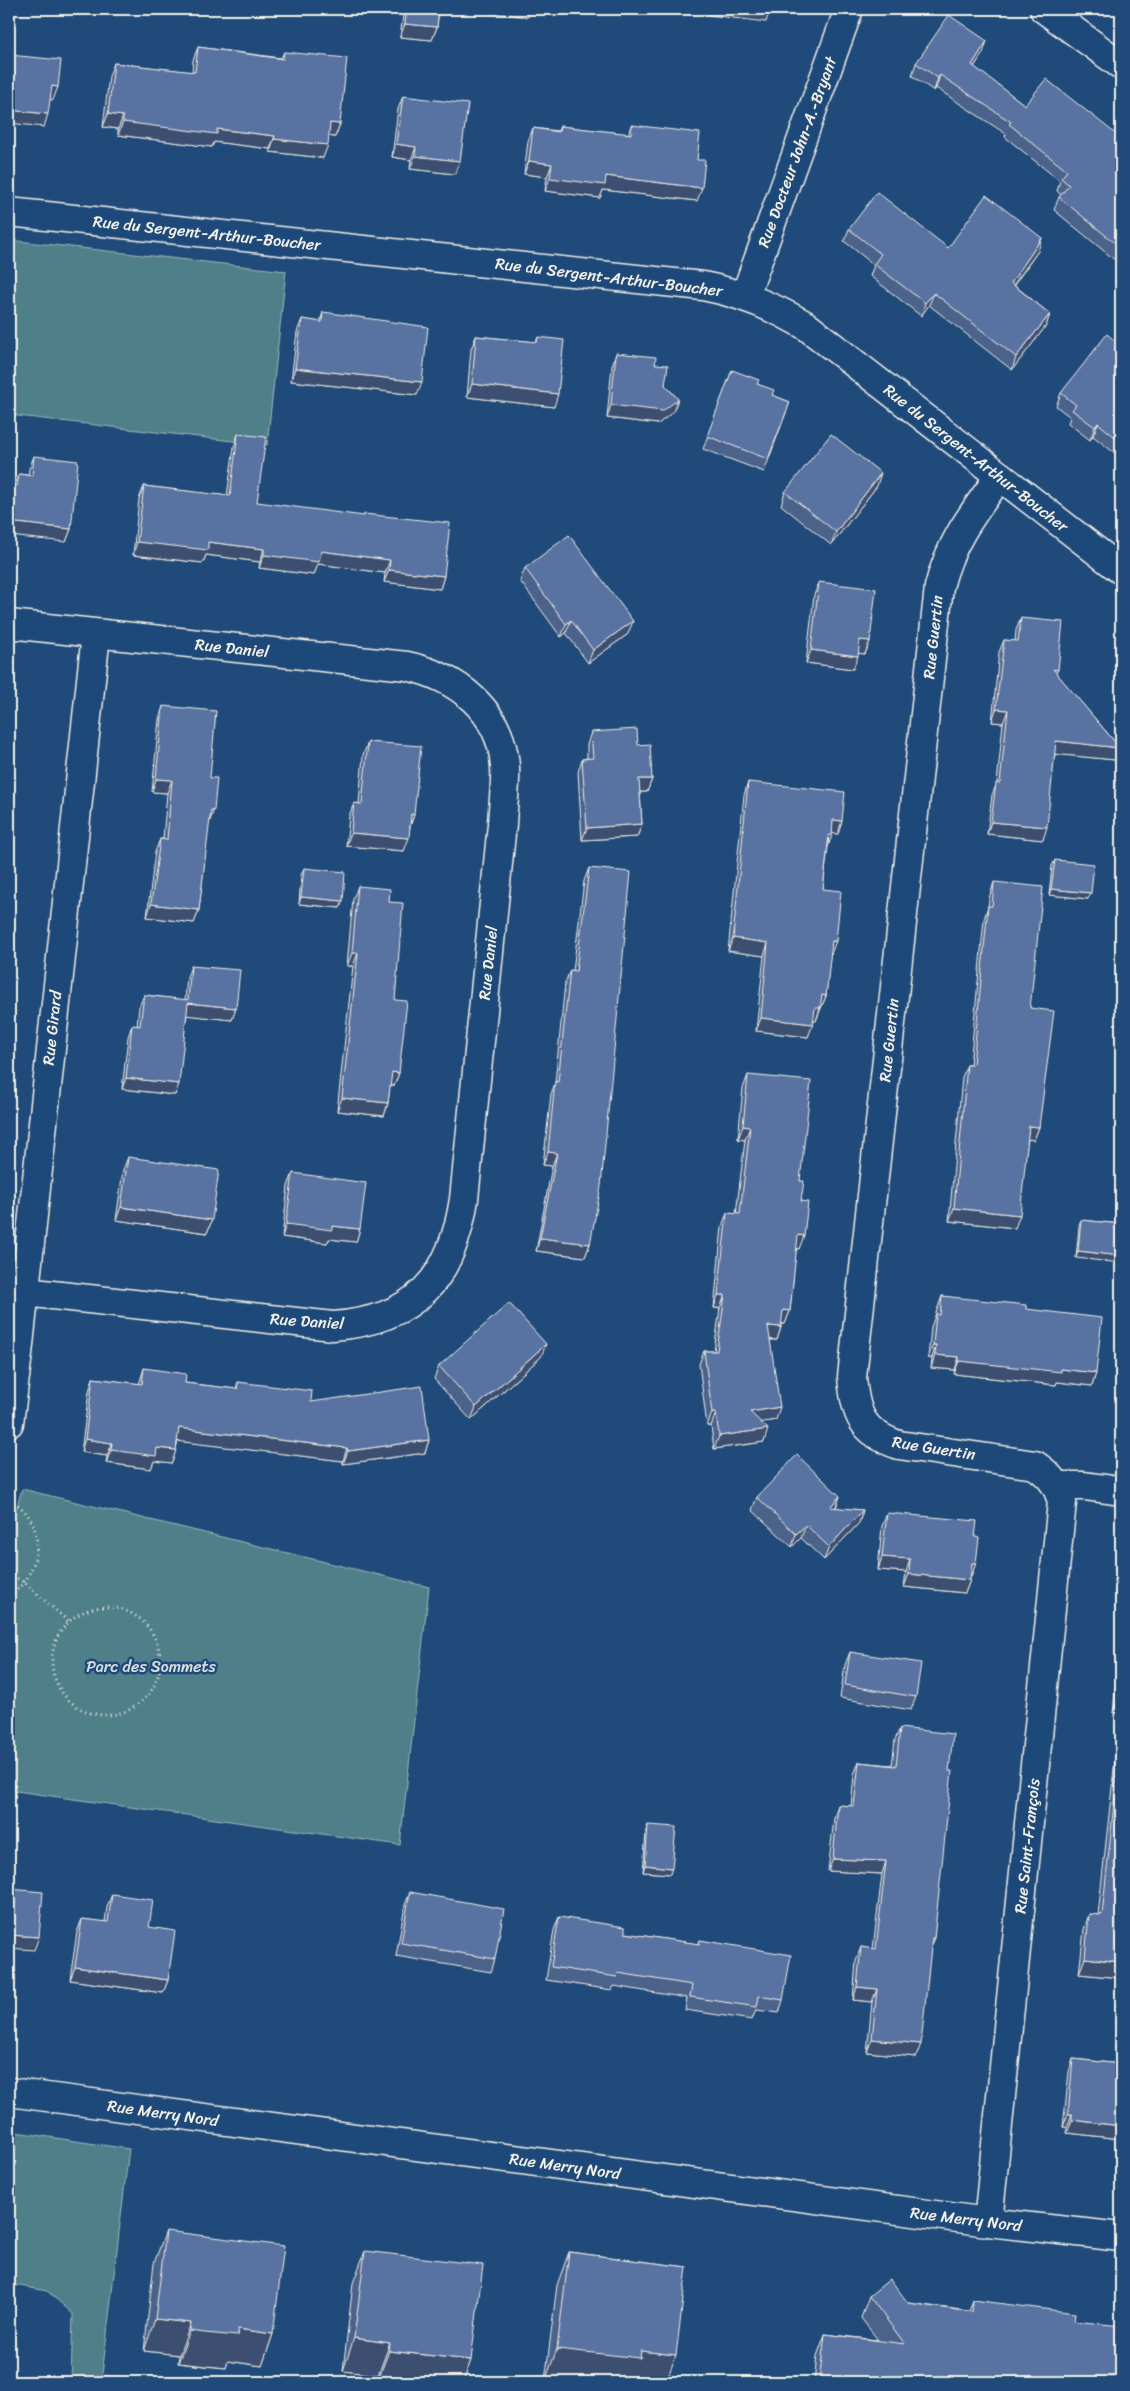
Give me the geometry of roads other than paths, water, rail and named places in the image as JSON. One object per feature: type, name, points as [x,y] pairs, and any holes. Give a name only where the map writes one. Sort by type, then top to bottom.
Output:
[{"type":"street","name":"Rue Docteur John-A.-Bryant","points":[[745,296],[849,9]]},
{"type":"street","points":[[1044,9],[1121,65]]},
{"type":"street","name":"Rue du Sergent-Arthur-Boucher","points":[[9,212],[703,286],[745,296],[805,325],[1121,570]]},
{"type":"street","name":"Rue Guertin","points":[[1000,476],[952,545],[939,587],[852,1377],[856,1409],[863,1422],[872,1432],[885,1440],[899,1444],[1020,1461],[1035,1465],[1053,1480]]},
{"type":"street","name":"Rue Daniel","points":[[9,624],[407,666],[431,671],[453,682],[473,698],[488,717],[499,740],[504,764],[505,789],[464,1199],[453,1248],[442,1270],[426,1290],[383,1317],[359,1324],[334,1326],[24,1292]]},
{"type":"street","name":"Rue Girard","points":[[9,1423],[96,634]]},
{"type":"street","points":[[1053,1480],[1121,1491]]},
{"type":"street","name":"Rue Saint-François","points":[[988,2222],[1061,1517],[1062,1502],[1053,1480]]},
{"type":"street","name":"Rue Merry Nord","points":[[9,2092],[988,2222],[1121,2236]]},
{"type":"park label","name":"Parc des Sommets","points":[[151,1666]]}]
